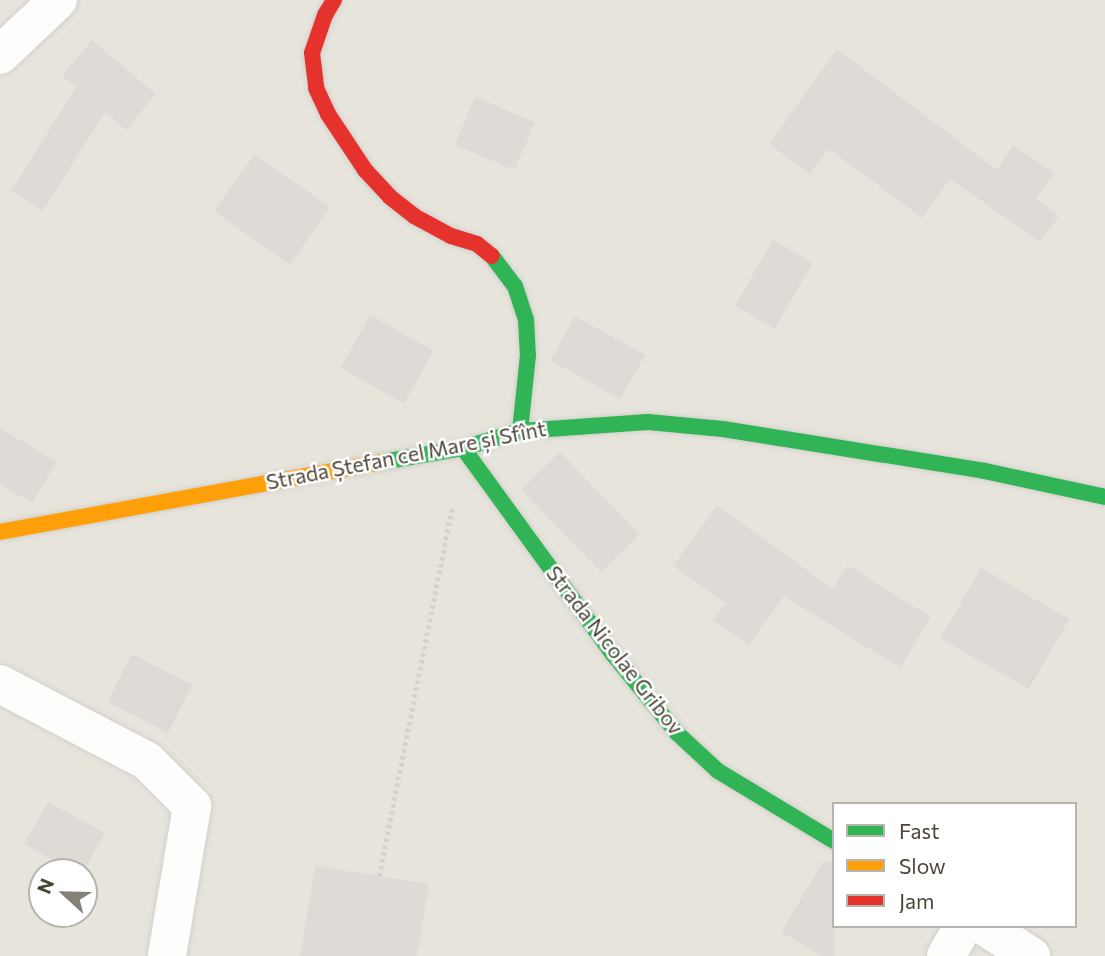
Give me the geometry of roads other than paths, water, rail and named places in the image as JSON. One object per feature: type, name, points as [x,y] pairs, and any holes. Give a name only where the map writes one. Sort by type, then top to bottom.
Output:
[{"type":"street","points":[[0,55],[58,0]]},
{"type":"street","points":[[334,0],[325,15],[312,53],[316,88],[328,114],[365,170],[390,197],[414,216],[451,236],[477,244],[492,256],[515,286],[526,319],[528,355],[520,430]]},
{"type":"street","name":"Strada Ștefan cel Mare și Sfînt","points":[[0,533],[223,489],[463,448],[520,430],[648,422],[723,429],[985,471],[1105,497]]},
{"type":"street","name":"Strada Nicolae Gribov","points":[[463,448],[612,653],[677,733],[718,771],[832,840]]},
{"type":"street","points":[[0,684],[146,761],[192,806],[167,956]]},
{"type":"street","points":[[946,956],[962,928]]},
{"type":"street","points":[[987,928],[1031,956]]}]
